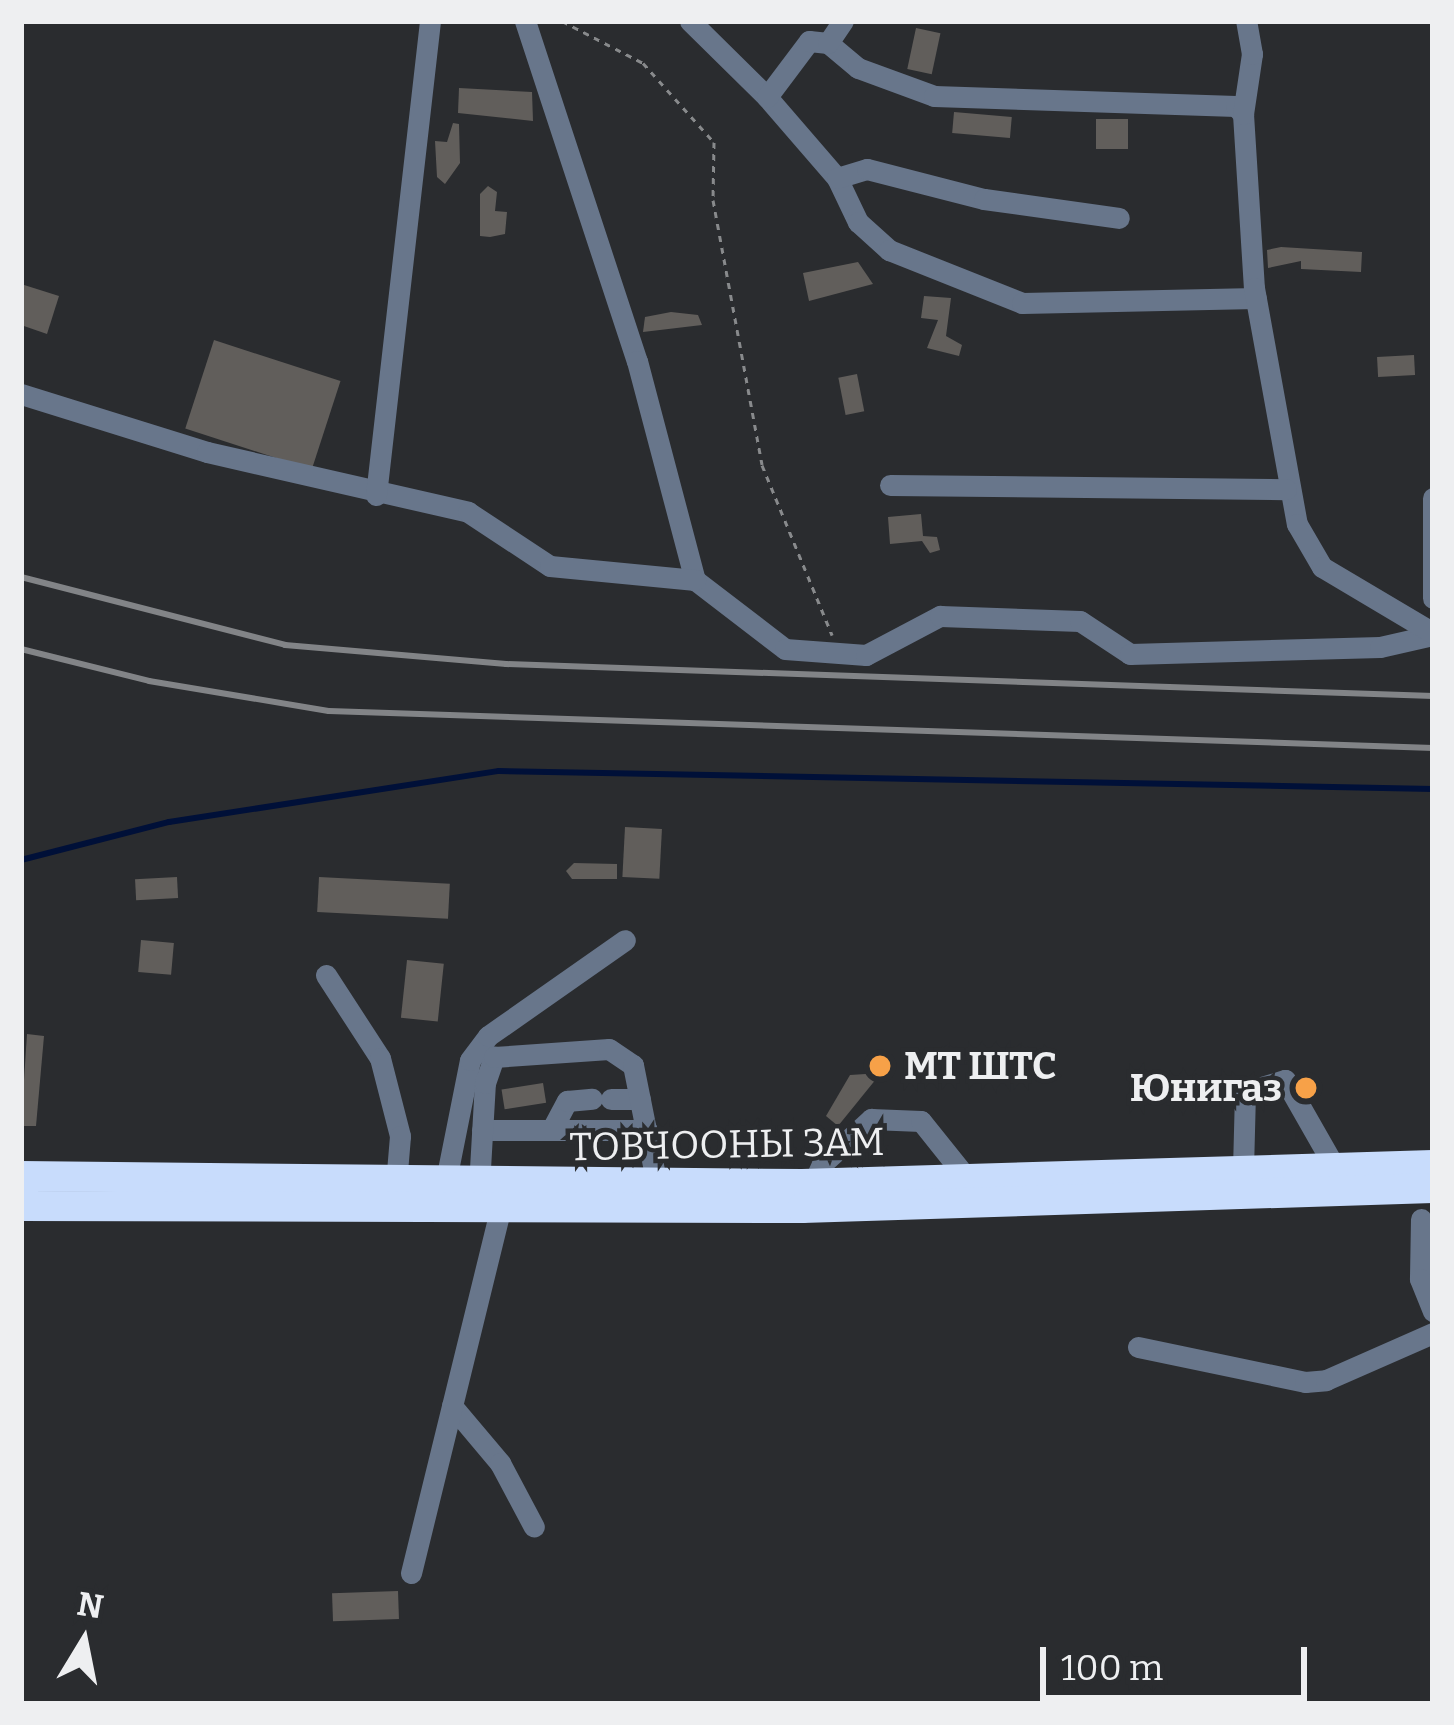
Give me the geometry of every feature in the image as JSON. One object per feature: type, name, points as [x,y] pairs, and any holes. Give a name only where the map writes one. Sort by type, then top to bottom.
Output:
[{"type":"highway","name":"ТОВЧООНЫ ЗАМ","points":[[21,1176],[479,1186],[813,1184],[1334,1166],[1428,1197]]},
{"type":"highway","name":"ТОВЧООНЫ ЗАМ","points":[[21,1207],[500,1210],[1428,1197]]},
{"type":"street","points":[[376,495],[430,21]]},
{"type":"street","points":[[525,21],[638,362],[695,580]]},
{"type":"street","points":[[690,21],[837,178],[859,222],[889,250],[959,284],[1022,303],[1256,298]]},
{"type":"street","points":[[828,44],[842,21]]},
{"type":"street","points":[[1246,21],[1252,54],[1244,114],[1256,298],[1286,489],[1322,567],[1433,634]]},
{"type":"street","points":[[766,97],[809,41],[828,44],[858,68],[934,96],[1228,103],[1244,114]]},
{"type":"street","points":[[837,178],[867,169],[984,199],[1119,218]]},
{"type":"street","points":[[21,394],[376,495],[468,512],[550,566],[695,580],[785,649],[866,656],[940,616],[1080,621],[1130,654],[1380,647],[1433,634]]},
{"type":"street","points":[[890,485],[1286,489]]},
{"type":"street","points":[[1433,498],[1433,598]]},
{"type":"street","points":[[446,1185],[470,1060],[488,1036],[625,940]]},
{"type":"street","points":[[326,975],[380,1058],[400,1136],[395,1184]]},
{"type":"street","points":[[479,1186],[487,1070],[506,1052],[617,1050],[633,1065],[657,1185]]},
{"type":"street","points":[[1243,1169],[1245,1092],[1285,1080],[1334,1166]]},
{"type":"street","points":[[552,1129],[567,1101],[640,1099]]},
{"type":"street","points":[[813,1184],[822,1164],[872,1119],[921,1121],[969,1181]]},
{"type":"street","points":[[482,1130],[647,1130]]},
{"type":"street","points":[[1428,1197],[1420,1279],[1433,1311]]},
{"type":"street","points":[[411,1573],[500,1210]]},
{"type":"street","points":[[1138,1347],[1305,1382],[1433,1333]]},
{"type":"street","points":[[452,1406],[500,1463],[535,1527]]},
{"type":"path","points":[[562,21],[643,63],[714,142],[713,200],[762,465],[840,653]]},
{"type":"building","points":[[916,28],[940,33],[932,74],[907,69]]},
{"type":"building","points":[[459,88],[532,92],[533,121],[458,113]]},
{"type":"building","points":[[954,112],[1012,117],[1010,138],[952,133]]},
{"type":"building","points":[[1096,119],[1128,119],[1128,149],[1096,149]]},
{"type":"building","points":[[453,123],[459,124],[460,163],[445,184],[437,177],[435,141],[447,142]]},
{"type":"building","points":[[488,186],[497,192],[495,211],[507,212],[505,234],[490,237],[480,236],[480,194]]},
{"type":"building","points":[[1267,250],[1362,252],[1361,272],[1301,269],[1301,261],[1268,268]]},
{"type":"building","points":[[858,262],[873,284],[809,301],[803,273]]},
{"type":"building","points":[[21,284],[59,296],[47,334],[21,325]]},
{"type":"building","points":[[924,296],[951,298],[946,336],[962,345],[959,356],[927,348],[938,320],[921,318]]},
{"type":"building","points":[[671,312],[698,315],[702,325],[643,332],[645,317]]},
{"type":"building","points":[[214,340],[340,381],[312,470],[185,428]]},
{"type":"building","points":[[1414,355],[1415,375],[1378,377],[1377,357]]},
{"type":"building","points":[[857,374],[864,411],[846,415],[838,378]]},
{"type":"building","points":[[921,514],[923,536],[937,537],[940,550],[930,553],[922,541],[890,544],[888,517]]},
{"type":"building","points":[[625,827],[662,829],[659,879],[622,877]]},
{"type":"building","points":[[574,863],[617,864],[617,879],[572,879],[566,871]]},
{"type":"building","points":[[177,877],[178,898],[136,900],[135,879]]},
{"type":"building","points":[[319,877],[450,884],[448,919],[317,912]]},
{"type":"building","points":[[141,940],[174,943],[171,975],[138,972]]},
{"type":"building","points":[[407,960],[444,964],[438,1022],[401,1018]]},
{"type":"building","points":[[27,1034],[44,1036],[36,1126],[21,1126]]},
{"type":"building","points":[[881,1073],[838,1126],[826,1116],[850,1075]]},
{"type":"building","points":[[543,1083],[546,1103],[505,1109],[502,1090]]},
{"type":"building","points":[[398,1591],[399,1619],[333,1621],[332,1593]]},
{"type":"waterway","points":[[21,860],[169,822],[499,771],[1433,789]]},
{"type":"railway","points":[[21,577],[285,645],[506,664],[1433,696]]},
{"type":"railway","points":[[21,649],[149,681],[329,711],[1433,748]]},
{"type":"place","name":"MT ШТС","points":[[880,1066]]},
{"type":"place","name":"Юнигаз","points":[[1306,1088]]}]
